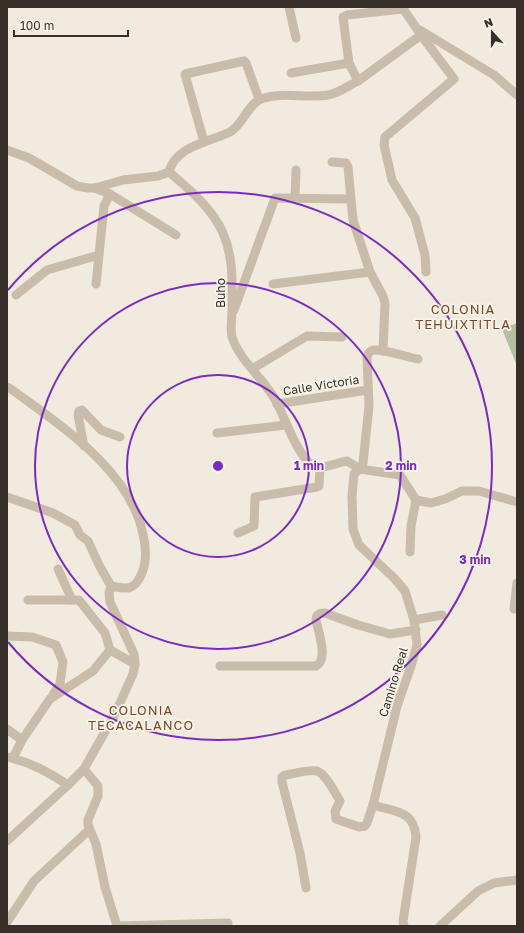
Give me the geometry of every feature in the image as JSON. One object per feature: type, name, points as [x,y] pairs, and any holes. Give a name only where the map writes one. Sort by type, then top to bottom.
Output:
[{"type":"street","points":[[289,7],[296,38]]},
{"type":"street","points":[[358,81],[349,63],[343,17],[347,15],[405,9],[419,32],[454,79],[385,137],[384,141],[392,180],[415,218],[425,255],[426,272]]},
{"type":"street","points":[[95,188],[123,180],[158,176],[169,172],[171,166],[183,153],[236,128],[244,115],[259,99],[275,96],[319,96],[339,92],[358,81],[419,32]]},
{"type":"street","points":[[419,32],[494,74],[517,95]]},
{"type":"street","points":[[204,142],[185,74],[244,61],[259,99]]},
{"type":"street","points":[[291,73],[349,63]]},
{"type":"street","points":[[7,150],[29,158],[77,186],[95,188],[110,194],[176,235]]},
{"type":"street","points":[[332,162],[346,163],[348,167],[353,220],[370,272],[384,296],[383,351],[418,359]]},
{"type":"street","points":[[295,198],[296,170]]},
{"type":"street","name":"Buho","points":[[169,172],[192,191],[215,217],[223,233],[232,262],[232,338],[239,351],[278,404],[286,424],[306,459],[312,465],[320,467]]},
{"type":"street","points":[[96,284],[104,206],[110,194]]},
{"type":"street","points":[[232,317],[275,198],[350,199]]},
{"type":"street","points":[[16,295],[47,270],[99,255]]},
{"type":"street","points":[[273,284],[370,272]]},
{"type":"street","points":[[252,369],[307,336],[342,337]]},
{"type":"street","name":"Camino Real","points":[[306,888],[300,853],[282,777],[285,775],[313,771],[318,772],[323,775],[340,801],[335,811],[336,819],[360,827],[364,826],[367,823],[373,805],[397,706],[417,645],[414,620],[405,591],[395,579],[359,545],[353,528],[352,496],[354,474],[360,469],[363,463],[369,406],[367,357],[368,353],[372,350],[383,351]]},
{"type":"street","points":[[7,388],[11,389],[66,430],[120,483],[136,510],[141,524],[146,548],[144,569],[138,583],[129,588],[122,589],[111,586],[88,541],[80,535],[75,525],[53,513],[7,497]]},
{"type":"street","name":"Calle Victoria","points":[[278,404],[368,390]]},
{"type":"street","points":[[84,446],[78,415],[79,411],[82,410],[101,430],[120,437]]},
{"type":"street","points":[[217,433],[286,424]]},
{"type":"street","points":[[238,533],[254,526],[255,497],[317,487],[319,486],[320,482],[320,467],[347,461],[360,469],[400,475],[416,500],[411,526],[410,552]]},
{"type":"street","points":[[416,500],[431,502],[445,499],[462,491],[479,491],[517,502]]},
{"type":"street","points":[[58,569],[72,600]]},
{"type":"street","points":[[514,609],[517,583]]},
{"type":"street","points":[[7,841],[68,786],[84,769],[115,714],[133,674],[135,664],[134,654],[110,602],[109,593],[111,586]]},
{"type":"street","points":[[28,600],[79,600],[105,633],[110,650],[135,664]]},
{"type":"street","points":[[220,666],[316,666],[321,660],[322,652],[316,620],[316,616],[319,613],[325,613],[358,625],[390,634],[416,630]]},
{"type":"street","points":[[414,620],[442,615]]},
{"type":"street","points":[[7,636],[32,637],[56,645],[64,662],[60,684],[10,758],[26,761],[48,772],[68,786]]},
{"type":"street","points":[[50,699],[93,671],[110,650]]},
{"type":"street","points":[[7,729],[22,740]]},
{"type":"street","points":[[84,769],[98,786],[98,796],[88,820],[89,830],[96,844],[105,887],[117,926],[216,925],[228,923]]},
{"type":"street","points":[[373,805],[407,816],[412,821],[415,828],[416,837],[403,921],[404,926]]},
{"type":"street","points":[[7,922],[34,881],[89,830]]},
{"type":"street","points":[[440,926],[478,891],[494,883],[517,880]]},
{"type":"green space","points":[[517,323],[517,366],[502,329]]},
{"type":"district","name":"COLONIA TEHUIXTITLA","points":[[463,316]]},
{"type":"district","name":"COLONIA TECACALANCO","points":[[141,718]]}]
